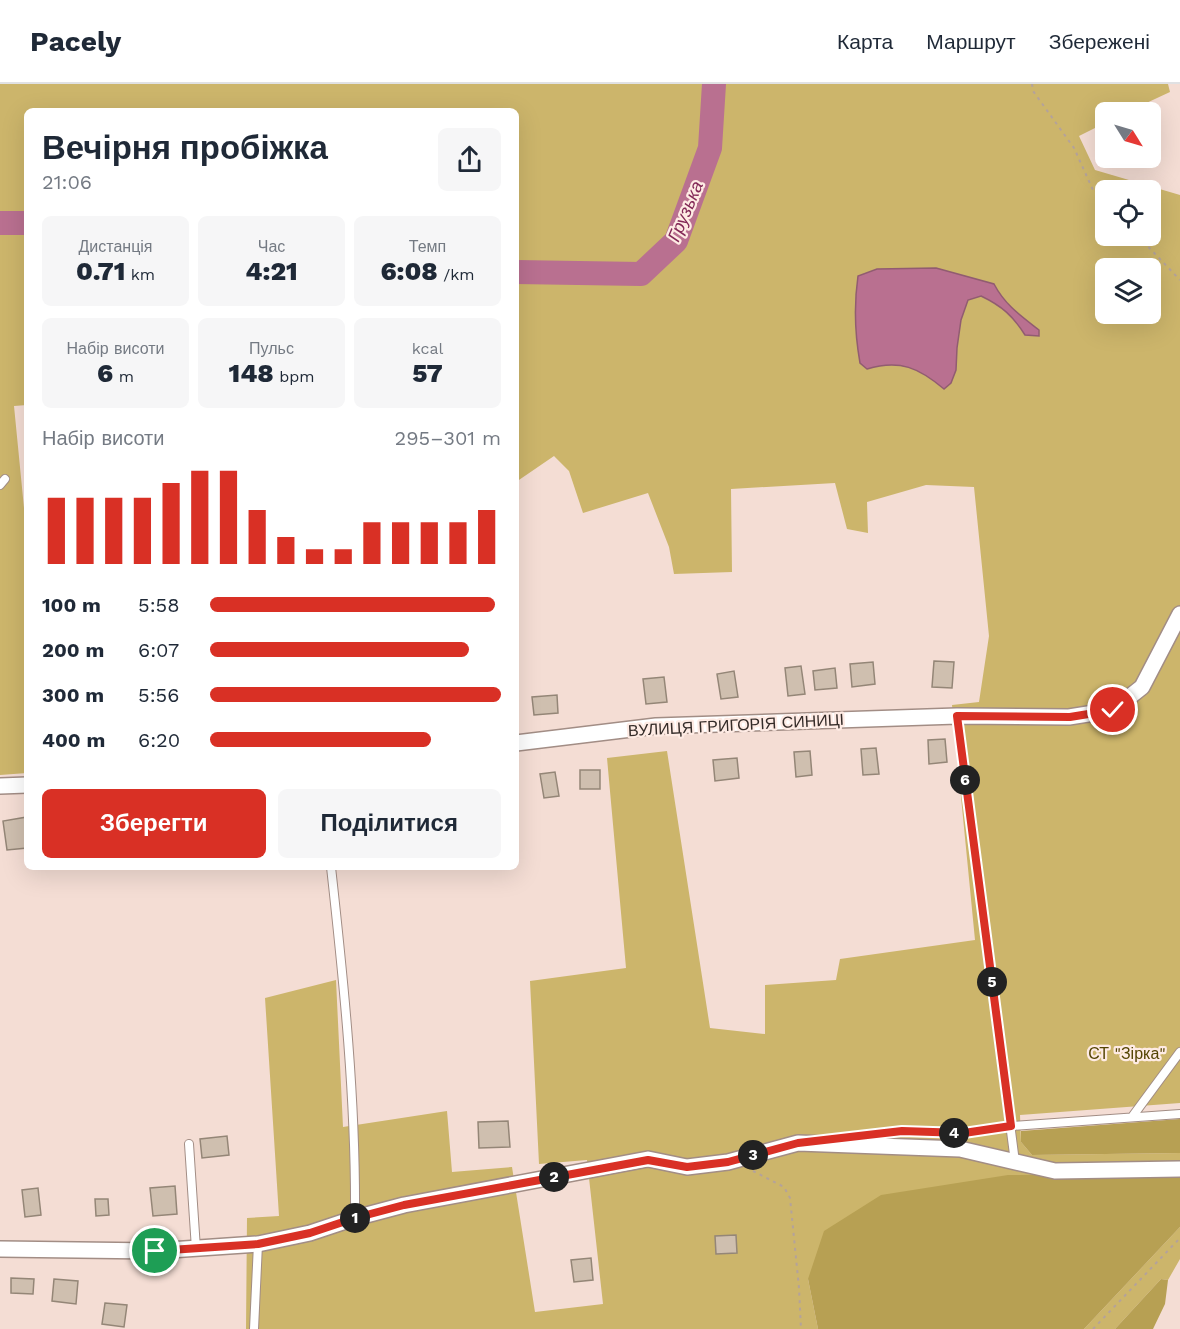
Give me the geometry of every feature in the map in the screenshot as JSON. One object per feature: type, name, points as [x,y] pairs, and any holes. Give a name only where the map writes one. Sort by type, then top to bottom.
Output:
[{"type":"street","name":"ВУЛИЦЯ ГРИГОРІЯ СИНИЦІ","points":[[519,743],[656,726],[957,716],[1070,717],[1113,710],[1142,687],[1180,614]]},
{"type":"street","points":[[0,786],[24,785]]},
{"type":"street","points":[[0,1250],[155,1251],[258,1244],[310,1233],[404,1205],[648,1160],[687,1167],[728,1162],[798,1143],[960,1149],[1055,1171],[1180,1169]]},
{"type":"lane","points":[[957,716],[1016,1162]]},
{"type":"lane","points":[[331,870],[344,979],[356,1160],[355,1218]]},
{"type":"lane","points":[[1132,1117],[1180,1052]]},
{"type":"lane","points":[[798,1143],[902,1131],[964,1133],[1011,1126],[1180,1114]]},
{"type":"lane","points":[[189,1144],[196,1249]]},
{"type":"lane","points":[[254,1329],[258,1244]]},
{"type":"path","points":[[1032,84],[1033,91],[1074,148],[1095,192]]},
{"type":"path","points":[[1148,246],[1180,280]]},
{"type":"path","points":[[728,1162],[759,1173],[784,1187],[790,1198],[801,1329]]},
{"type":"path","points":[[1093,1329],[1180,1238]]},
{"type":"green space","name":"СТ \"Зірка\"","points":[[0,84],[1168,84],[1170,92],[1148,102],[1095,102],[1095,128],[1079,136],[1095,170],[1129,180],[1095,180],[1095,246],[1161,246],[1161,189],[1180,195],[1180,1103],[1020,1115],[1021,1142],[1032,1155],[1180,1153],[1180,1174],[808,1279],[818,1329],[246,1329],[247,1218],[279,1216],[265,998],[336,980],[343,1127],[447,1111],[452,1172],[512,1167],[535,1312],[603,1304],[587,1160],[539,1164],[530,981],[626,968],[607,758],[667,751],[710,1028],[765,1034],[765,985],[836,980],[840,959],[975,940],[952,705],[979,702],[989,636],[974,487],[926,485],[867,502],[868,533],[847,529],[835,483],[731,489],[732,572],[674,574],[669,547],[648,493],[583,513],[569,471],[554,456],[519,480],[519,108],[24,108],[24,405],[14,406],[24,508],[24,773],[0,775]]},
{"type":"green space","points":[[1180,1227],[1180,1259],[1168,1280],[1161,1279],[1115,1329],[1084,1329]]},
{"type":"shaded area","points":[[936,268],[994,284],[1008,304],[1039,330],[1039,336],[1025,335],[1006,312],[981,296],[968,300],[961,320],[956,370],[951,383],[944,389],[909,367],[889,365],[867,369],[860,363],[857,342],[858,276],[877,269]]},
{"type":"shaded area","points":[[1180,1119],[1180,1153],[1032,1155],[1021,1142],[1021,1131]]},
{"type":"shaded area","points":[[1180,1174],[1180,1227],[1084,1329],[818,1329],[808,1279],[824,1231],[881,1195],[1008,1175]]},
{"type":"shaded area","points":[[1161,1279],[1168,1280],[1165,1304],[1153,1329],[1115,1329]]},
{"type":"building","points":[[934,661],[954,662],[952,688],[932,687]]},
{"type":"building","points":[[873,662],[875,684],[852,687],[850,664]]},
{"type":"building","points":[[801,666],[805,694],[788,696],[785,668]]},
{"type":"building","points":[[835,668],[837,688],[815,690],[813,671]]},
{"type":"building","points":[[734,671],[738,697],[721,699],[717,674]]},
{"type":"building","points":[[664,677],[667,702],[646,704],[643,679]]},
{"type":"building","points":[[557,695],[558,713],[534,715],[532,697]]},
{"type":"building","points":[[945,739],[947,762],[929,764],[928,740]]},
{"type":"building","points":[[876,748],[879,774],[863,775],[861,749]]},
{"type":"building","points":[[810,751],[812,775],[796,777],[794,752]]},
{"type":"building","points":[[737,758],[739,778],[715,781],[713,760]]},
{"type":"building","points":[[580,770],[600,770],[600,789],[580,789]]},
{"type":"building","points":[[555,772],[559,796],[544,798],[540,774]]},
{"type":"building","points":[[24,818],[24,848],[7,850],[3,821]]},
{"type":"building","points":[[508,1121],[510,1147],[479,1148],[478,1122]]},
{"type":"building","points":[[227,1136],[229,1155],[202,1158],[200,1139]]},
{"type":"building","points":[[175,1186],[177,1214],[153,1216],[150,1188]]},
{"type":"building","points":[[38,1188],[41,1215],[25,1217],[22,1190]]},
{"type":"building","points":[[95,1199],[108,1199],[109,1215],[96,1216]]},
{"type":"building","points":[[736,1235],[737,1253],[716,1254],[715,1236]]},
{"type":"building","points":[[591,1258],[593,1280],[574,1282],[571,1260]]},
{"type":"building","points":[[11,1278],[34,1279],[33,1294],[11,1293]]},
{"type":"building","points":[[54,1279],[78,1281],[76,1304],[52,1301]]},
{"type":"building","points":[[105,1303],[127,1305],[124,1327],[102,1324]]},
{"type":"waterway","name":"Грузька","points":[[519,272],[641,274],[676,241],[710,148],[714,84]]},
{"type":"waterway","name":"Грузька","points":[[0,223],[24,223]]},
{"type":"route","points":[[155,1251],[258,1244],[310,1233],[404,1205],[648,1160],[687,1167],[728,1162],[798,1143],[902,1131],[964,1133],[1011,1126],[957,716],[1070,717],[1113,710]]}]
